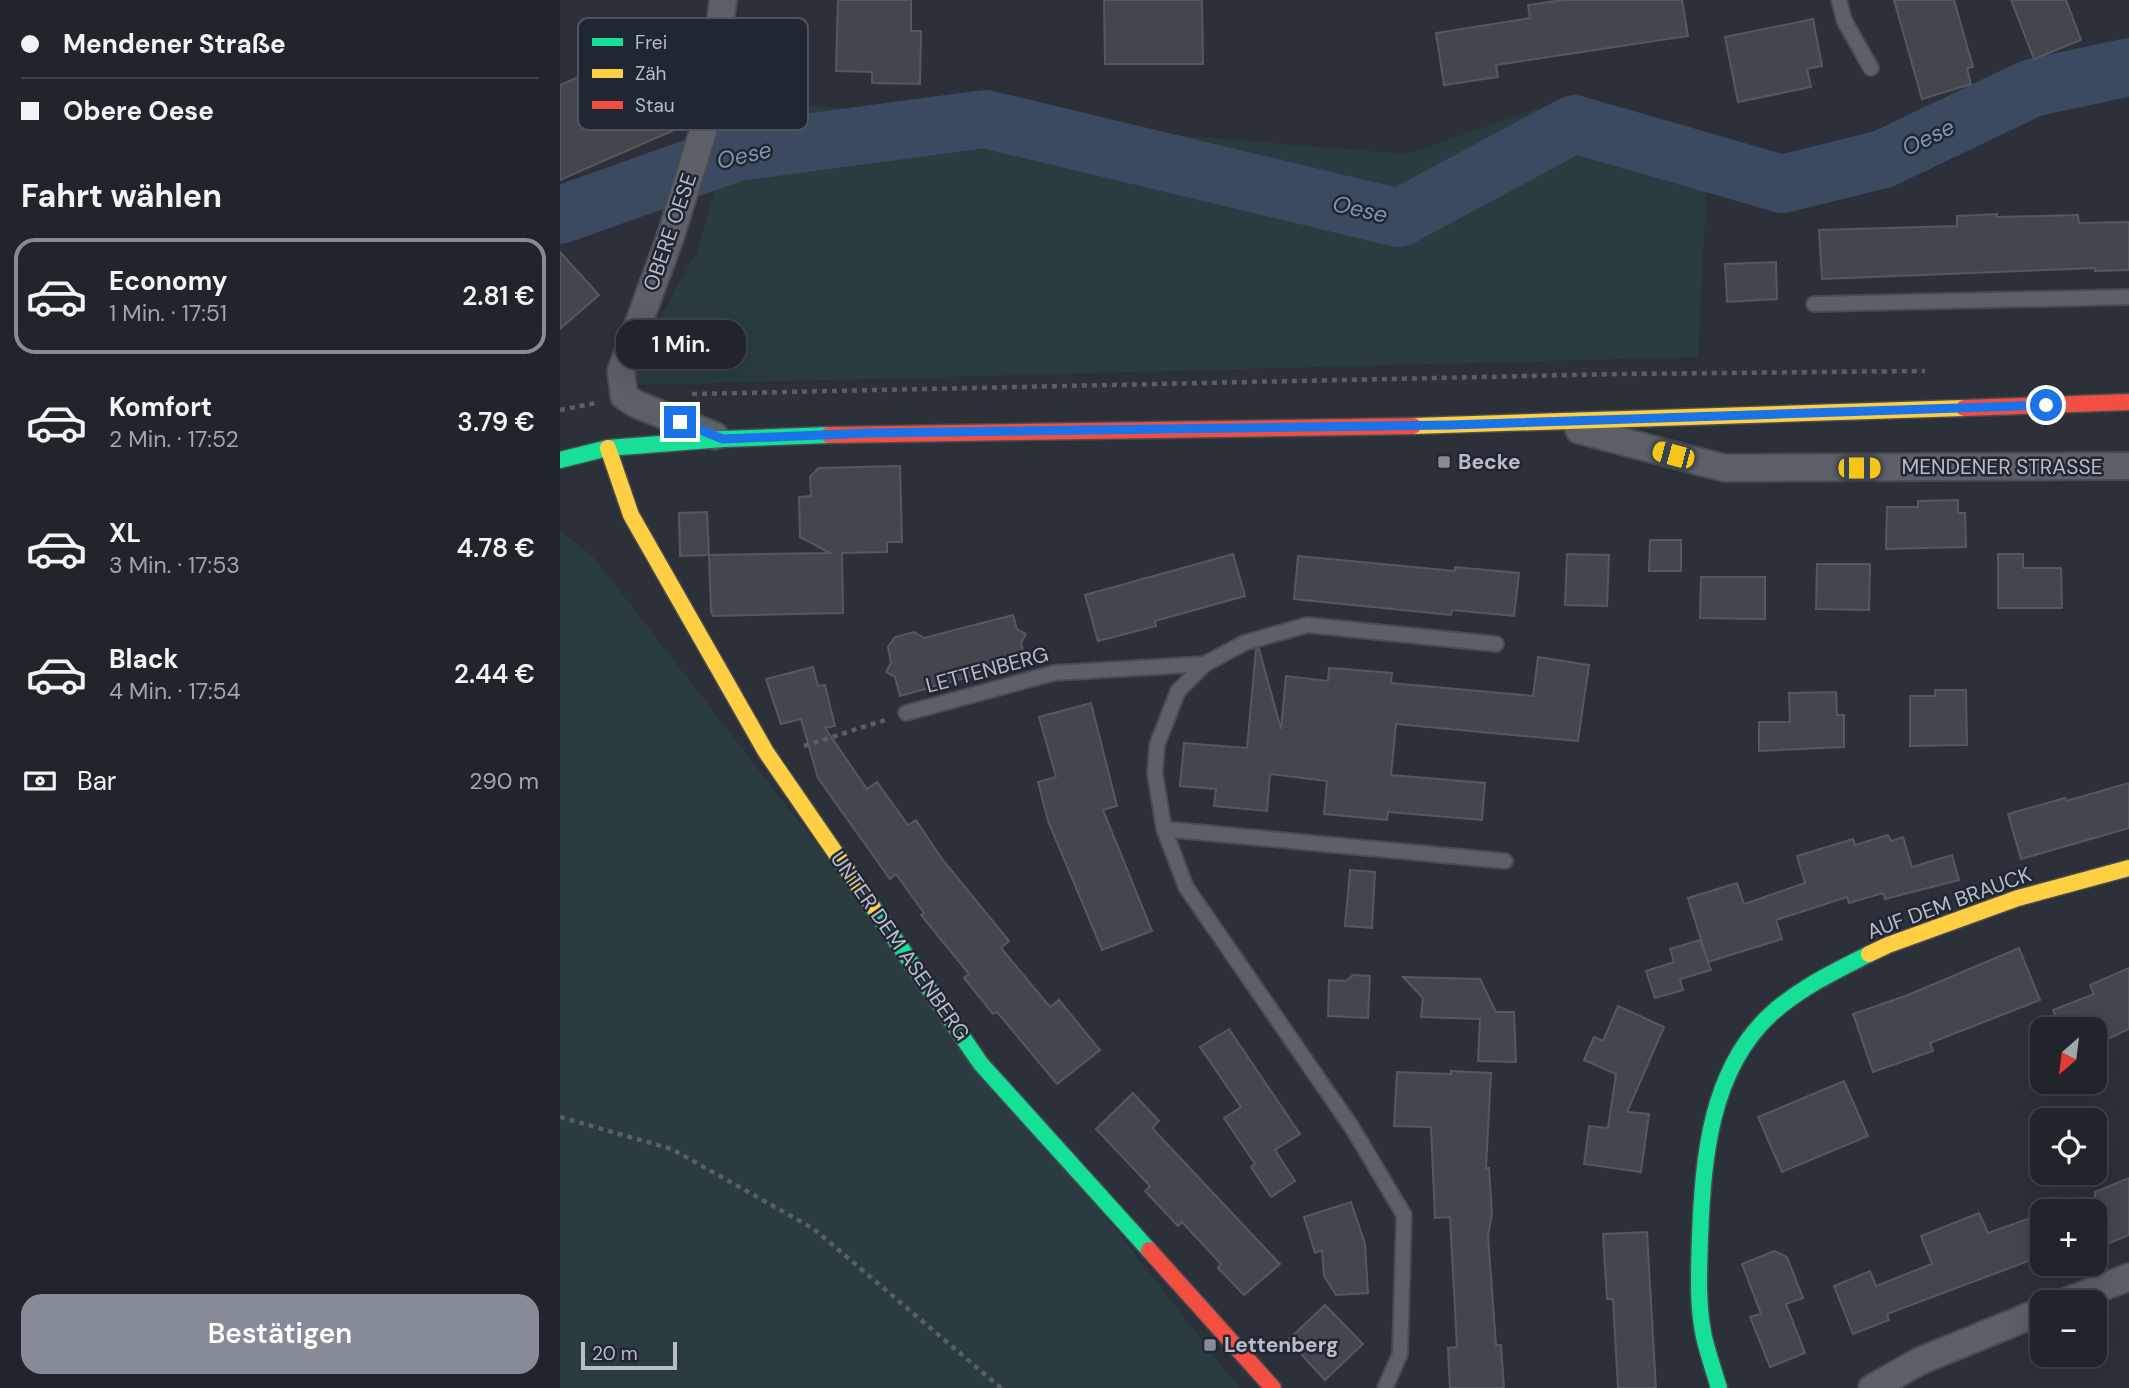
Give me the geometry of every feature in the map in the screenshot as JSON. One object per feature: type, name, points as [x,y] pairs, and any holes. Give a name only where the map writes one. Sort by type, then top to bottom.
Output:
[{"type":"street","name":"OBERE OESE","points":[[721,18],[723,0]]},
{"type":"street","name":"OBERE OESE","points":[[623,384],[703,130]]},
{"type":"street","points":[[623,384],[636,404],[723,439]]},
{"type":"street","name":"MENDENER STRASSE","points":[[560,460],[608,448],[723,439],[869,433],[1450,425],[2129,402]]},
{"type":"street","name":"MENDENER STRASSE","points":[[1546,421],[1724,468],[2129,467]]},
{"type":"street","name":"UNTER DEM ASENBERG","points":[[608,448],[631,515],[770,757],[981,1064],[1273,1388]]},
{"type":"street","name":"AUF DEM BRAUCK","points":[[1719,1388],[1704,1336],[1698,1285],[1702,1184],[1709,1139],[1721,1091],[1736,1057],[1769,1016],[1807,986],[1888,945],[2018,898],[2129,868]]},
{"type":"street","points":[[2095,1290],[2129,1276]]},
{"type":"street","points":[[1872,1388],[1920,1361],[2030,1316]]},
{"type":"lane","points":[[1839,0],[1844,20],[1871,68]]},
{"type":"lane","points":[[1814,304],[2129,297]]},
{"type":"lane","name":"LETTENBERG","points":[[1385,1388],[1400,1354],[1404,1214],[1353,1129],[1186,887],[1164,829],[1155,774],[1157,745],[1178,691],[1205,664],[1244,643],[1307,625],[1496,644]]},
{"type":"lane","name":"LETTENBERG","points":[[906,713],[1054,673],[1205,664]]},
{"type":"lane","points":[[1164,829],[1506,861]]},
{"type":"path","points":[[683,394],[1936,370]]},
{"type":"path","points":[[560,410],[623,384]]},
{"type":"path","points":[[770,757],[906,713]]},
{"type":"path","points":[[560,1117],[672,1149],[814,1229],[1001,1388]]},
{"type":"shaded area","points":[[1554,103],[1709,136],[1698,357],[636,385],[635,363],[697,251],[733,130],[808,130],[808,105],[1407,154]]},
{"type":"shaded area","points":[[560,530],[594,558],[1239,1388],[560,1388]]},
{"type":"building","points":[[838,0],[911,0],[911,31],[921,31],[920,84],[872,83],[872,72],[836,71]]},
{"type":"building","points":[[1104,0],[1202,0],[1203,64],[1105,64]]},
{"type":"building","points":[[1563,0],[1682,0],[1688,36],[1496,65],[1498,77],[1444,85],[1436,33],[1530,18],[1528,5]]},
{"type":"building","points":[[1894,0],[1954,0],[1973,67],[1967,68],[1971,84],[1922,99]]},
{"type":"building","points":[[2011,0],[2066,0],[2081,40],[2034,59]]},
{"type":"building","points":[[1813,19],[1822,66],[1807,69],[1811,87],[1738,102],[1725,37]]},
{"type":"building","points":[[578,77],[578,130],[672,131],[560,180],[560,85]]},
{"type":"building","points":[[1997,214],[1997,217],[2078,215],[2079,223],[2129,222],[2129,270],[2095,271],[2095,268],[1822,279],[1819,230],[1957,226],[1957,216]]},
{"type":"building","points":[[560,252],[599,295],[560,329]]},
{"type":"building","points":[[1776,262],[1777,299],[1727,302],[1725,264]]},
{"type":"building","points":[[900,466],[902,542],[887,542],[887,552],[842,553],[843,613],[713,616],[709,555],[830,553],[800,537],[799,497],[811,496],[810,477],[818,468]]},
{"type":"building","points":[[1958,500],[1958,513],[1965,513],[1966,547],[1886,549],[1887,507],[1918,507],[1918,501]]},
{"type":"building","points":[[707,512],[709,555],[680,556],[679,513]]},
{"type":"building","points":[[1650,540],[1681,540],[1681,571],[1649,571]]},
{"type":"building","points":[[1233,554],[1245,596],[1155,621],[1156,626],[1098,641],[1085,595]]},
{"type":"building","points":[[1567,554],[1609,555],[1607,606],[1565,605]]},
{"type":"building","points":[[1998,554],[2023,554],[2023,568],[2061,568],[2062,608],[1998,608]]},
{"type":"building","points":[[1298,556],[1455,571],[1455,567],[1519,573],[1514,616],[1452,610],[1451,615],[1294,599]]},
{"type":"building","points":[[1817,564],[1870,564],[1869,610],[1816,609]]},
{"type":"building","points":[[1701,577],[1765,577],[1765,619],[1700,618]]},
{"type":"building","points":[[1013,615],[1017,629],[1026,634],[1021,643],[1026,661],[900,696],[895,677],[886,672],[891,663],[888,647],[895,637],[914,632],[924,638]]},
{"type":"building","points":[[1259,649],[1281,729],[1286,676],[1328,681],[1329,668],[1344,669],[1392,673],[1391,683],[1533,696],[1538,657],[1589,665],[1578,741],[1396,724],[1391,775],[1485,783],[1482,820],[1388,812],[1387,820],[1324,814],[1327,781],[1270,774],[1267,811],[1214,806],[1216,789],[1180,786],[1184,743],[1247,748],[1256,650]]},
{"type":"building","points":[[813,667],[818,686],[825,685],[835,726],[825,728],[867,789],[877,782],[908,825],[916,820],[942,859],[1009,941],[1001,948],[1050,1007],[1059,1000],[1100,1050],[1057,1084],[997,1012],[993,1014],[964,978],[969,974],[921,915],[924,913],[896,874],[890,879],[818,778],[801,719],[781,724],[766,679]]},
{"type":"building","points":[[1935,690],[1966,690],[1967,745],[1910,746],[1910,696],[1935,696]]},
{"type":"building","points":[[1836,692],[1837,715],[1844,715],[1844,747],[1759,751],[1759,722],[1790,722],[1789,693]]},
{"type":"building","points":[[1091,703],[1117,806],[1103,810],[1152,931],[1102,950],[1048,821],[1038,782],[1056,777],[1039,717]]},
{"type":"building","points":[[2129,783],[2129,828],[2021,859],[2008,814]]},
{"type":"building","points":[[1888,835],[1891,841],[1903,837],[1912,867],[1952,855],[1959,880],[1885,899],[1883,893],[1849,903],[1847,897],[1776,920],[1782,939],[1708,962],[1688,898],[1737,883],[1744,904],[1805,883],[1797,856],[1853,839],[1855,845]]},
{"type":"building","points":[[1350,870],[1375,872],[1372,928],[1345,926]]},
{"type":"building","points":[[1700,940],[1711,970],[1680,979],[1683,990],[1655,998],[1646,971],[1674,962],[1670,949]]},
{"type":"building","points":[[2019,948],[2040,1000],[1930,1043],[1933,1051],[1873,1072],[1853,1014],[1908,995]]},
{"type":"building","points":[[2129,968],[2129,1029],[2107,1039],[2107,1017],[2056,1017],[2053,1010],[2094,994],[2090,985]]},
{"type":"building","points":[[1353,975],[1370,976],[1368,1018],[1328,1016],[1329,980],[1346,981]]},
{"type":"building","points":[[1403,977],[1480,979],[1496,1012],[1514,1012],[1516,1062],[1478,1061],[1480,1019],[1421,1017],[1423,998]]},
{"type":"building","points":[[1618,1006],[1664,1027],[1627,1112],[1649,1114],[1641,1172],[1584,1164],[1589,1126],[1608,1128],[1616,1074],[1584,1060],[1594,1037],[1603,1041]]},
{"type":"building","points":[[1229,1029],[1300,1134],[1275,1150],[1295,1181],[1271,1197],[1251,1167],[1255,1164],[1224,1118],[1241,1107],[1200,1047]]},
{"type":"building","points":[[1451,1071],[1491,1073],[1486,1168],[1489,1168],[1492,1214],[1488,1236],[1496,1345],[1501,1345],[1504,1388],[1450,1388],[1448,1348],[1457,1347],[1450,1217],[1435,1218],[1431,1127],[1394,1126],[1397,1072],[1451,1074]]},
{"type":"building","points":[[1844,1081],[1868,1136],[1782,1172],[1758,1117]]},
{"type":"building","points":[[1133,1093],[1159,1121],[1152,1128],[1280,1264],[1244,1295],[1218,1268],[1221,1264],[1182,1222],[1178,1226],[1145,1191],[1150,1186],[1096,1129]]},
{"type":"building","points":[[2129,1178],[2129,1235],[2107,1244],[2107,1199],[2095,1199],[2095,1192]]},
{"type":"building","points":[[1351,1202],[1365,1244],[1368,1293],[1336,1295],[1324,1276],[1322,1250],[1315,1253],[1304,1217]]},
{"type":"building","points":[[1979,1213],[1988,1233],[2030,1218],[2030,1260],[1887,1314],[1889,1320],[1853,1334],[1834,1286],[1870,1271],[1876,1286],[1932,1264],[1921,1236]]},
{"type":"building","points":[[1647,1232],[1656,1388],[1618,1388],[1613,1299],[1607,1299],[1603,1234]]},
{"type":"building","points":[[1774,1251],[1787,1257],[1803,1298],[1786,1304],[1805,1353],[1770,1367],[1750,1317],[1761,1314],[1742,1264]]},
{"type":"building","points":[[1325,1305],[1363,1344],[1325,1380],[1288,1340]]},
{"type":"waterway","name":"Oese","points":[[560,215],[737,152],[985,119],[1399,218],[1574,124],[1782,184],[1883,159],[2032,88],[2129,67]]},
{"type":"traffic: fast","points":[[560,460],[608,448],[723,439],[829,435]]},
{"type":"traffic: fast","points":[[872,906],[981,1064],[1149,1250]]},
{"type":"traffic: fast","points":[[1719,1388],[1702,1325],[1699,1274],[1704,1177],[1722,1089],[1734,1062],[1750,1037],[1770,1015],[1805,989],[1869,954]]},
{"type":"traffic: slow","points":[[1413,426],[1964,408]]},
{"type":"traffic: slow","points":[[608,448],[631,515],[766,752],[872,906]]},
{"type":"traffic: slow","points":[[1869,954],[2018,898],[2129,868]]},
{"type":"traffic: jam","points":[[1964,408],[2129,402]]},
{"type":"traffic: jam","points":[[829,435],[1413,426]]},
{"type":"traffic: jam","points":[[1149,1250],[1273,1388]]},
{"type":"place","name":"Becke","points":[[1444,462]]},
{"type":"place","name":"Lettenberg","points":[[1210,1345]]},
{"type":"route","points":[[680,422],[723,439],[869,433],[1450,425],[2046,405]]}]
